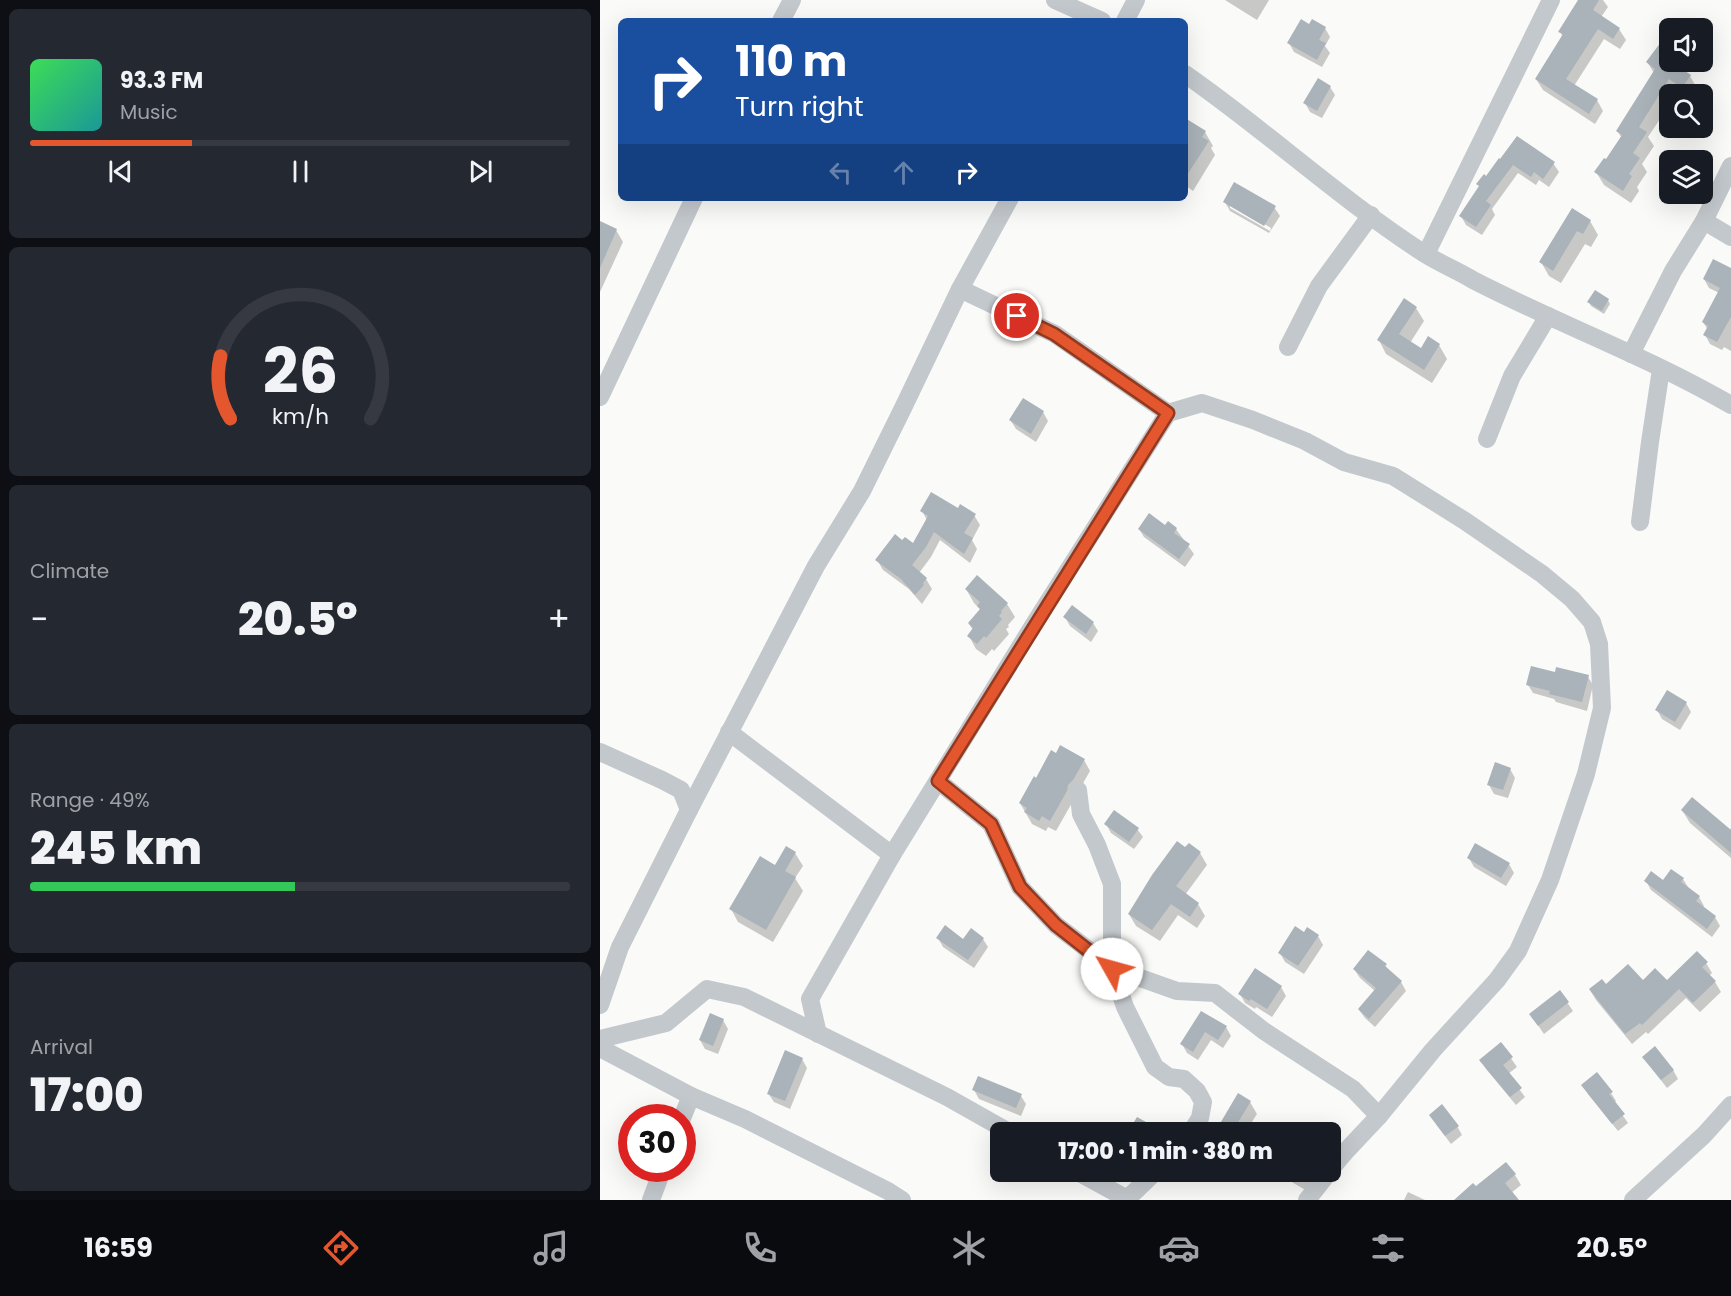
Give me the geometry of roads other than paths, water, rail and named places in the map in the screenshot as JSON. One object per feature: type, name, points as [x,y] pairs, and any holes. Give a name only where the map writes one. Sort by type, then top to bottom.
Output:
[{"type":"street","points":[[783,18],[792,0]]},
{"type":"street","points":[[1055,0],[1095,18]]},
{"type":"street","points":[[1127,18],[1136,0]]},
{"type":"street","points":[[1426,254],[1551,0]]},
{"type":"street","points":[[1188,76],[1426,254],[1508,298],[1631,354],[1731,405]]},
{"type":"street","points":[[1631,354],[1673,271],[1704,221],[1731,166]]},
{"type":"street","points":[[600,397],[693,201]]},
{"type":"street","points":[[600,1005],[620,947],[689,810],[816,566],[862,491],[960,289],[1008,201]]},
{"type":"street","points":[[1288,347],[1319,286],[1371,215]]},
{"type":"street","points":[[1704,221],[1731,237]]},
{"type":"street","points":[[960,289],[1054,334],[1168,413]]},
{"type":"street","points":[[1486,439],[1512,376],[1548,316]]},
{"type":"street","points":[[1640,522],[1661,369]]},
{"type":"street","points":[[818,1034],[810,999],[892,855],[1168,413],[1202,403],[1305,441],[1344,462],[1393,476],[1465,521],[1542,574],[1572,599],[1592,622],[1599,644],[1602,708],[1586,774],[1550,880],[1518,951],[1497,980],[1433,1050],[1379,1116],[1341,1157]]},
{"type":"street","points":[[729,732],[892,855]]},
{"type":"street","points":[[600,752],[681,790],[689,810]]},
{"type":"street","points":[[938,781],[991,824],[1020,887],[1056,925],[1112,969],[1178,991],[1215,993],[1263,1031],[1353,1089],[1379,1116]]},
{"type":"street","points":[[1078,790],[1081,814],[1097,845],[1112,884],[1112,969],[1125,1007],[1155,1067],[1169,1077],[1184,1079],[1197,1091],[1203,1102],[1197,1122]]},
{"type":"street","points":[[600,1039],[666,1023],[707,989],[744,997],[947,1097],[991,1122]]},
{"type":"street","points":[[600,1048],[691,1096],[745,1119],[902,1200]]},
{"type":"street","points":[[688,1104],[691,1096]]},
{"type":"street","points":[[1633,1200],[1704,1135],[1731,1105]]},
{"type":"street","points":[[651,1200],[658,1182]]},
{"type":"street","points":[[1096,1182],[1127,1200],[1145,1182]]},
{"type":"street","points":[[1307,1200],[1321,1182]]}]
